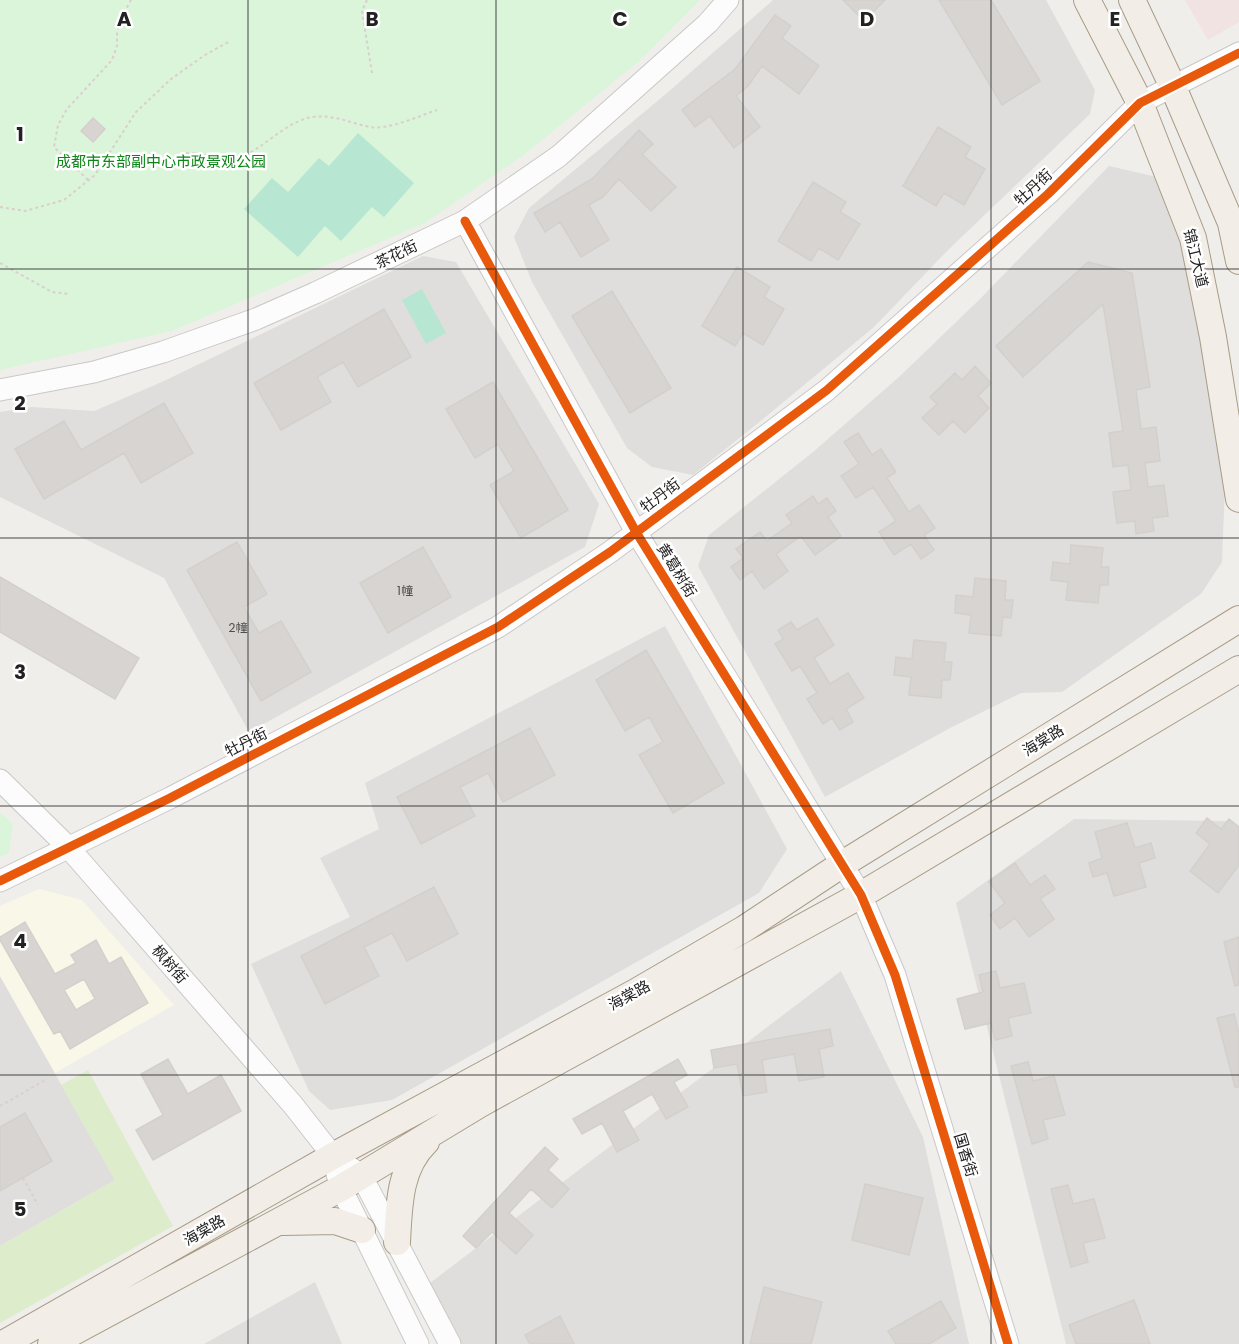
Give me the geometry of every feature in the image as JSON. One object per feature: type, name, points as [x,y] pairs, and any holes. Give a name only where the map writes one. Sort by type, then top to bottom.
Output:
[{"type":"main road","name":"锦江大道","points":[[1087,0],[1140,103],[1193,237],[1213,336],[1239,499]]},
{"type":"main road","points":[[1132,0],[1173,87],[1231,223],[1239,261]]},
{"type":"main road","name":"海棠路","points":[[3,1344],[333,1156],[634,993],[744,929],[841,865],[1239,619]]},
{"type":"main road","name":"海棠路","points":[[51,1344],[351,1182],[490,1098],[861,895],[1239,669]]},
{"type":"main road","points":[[397,1242],[399,1208],[406,1169],[413,1156],[442,1127]]},
{"type":"main road","points":[[277,1222],[334,1221],[362,1230]]},
{"type":"street","name":"茶花街","points":[[0,390],[93,372],[163,352],[256,319],[465,221],[559,156],[708,23],[728,0]]},
{"type":"street","name":"牡丹街","points":[[0,881],[180,793],[498,627],[636,532],[827,390],[1048,194],[1140,103],[1239,53]]},
{"type":"street","name":"黄葛树街","points":[[465,221],[636,532],[861,895]]},
{"type":"street","name":"枫树街","points":[[0,780],[68,847],[293,1106],[333,1156],[397,1242],[450,1344]]},
{"type":"street","name":"国香街","points":[[861,895],[895,975],[1008,1344]]},
{"type":"street","name":"枫树街","points":[[351,1182],[362,1230],[418,1344]]},
{"type":"path","points":[[89,180],[54,147],[58,125],[67,109],[112,60],[117,46],[120,20],[131,0]]},
{"type":"path","points":[[366,0],[362,11],[372,73]]},
{"type":"path","points":[[0,207],[25,211],[64,200],[95,175],[136,112],[171,79],[230,41]]},
{"type":"path","points":[[180,154],[199,154],[229,159],[242,156],[277,133],[310,117],[324,116],[383,128],[437,110]]},
{"type":"path","points":[[0,263],[52,292],[69,294]]},
{"type":"path","points":[[0,1106],[47,1079]]},
{"type":"path","points":[[23,1178],[38,1206]]},
{"type":"shaded area","points":[[773,0],[1046,0],[1095,90],[1090,114],[947,251],[874,327],[768,415],[693,475],[652,467],[627,448],[532,282],[514,237],[529,208],[667,93]]},
{"type":"shaded area","points":[[1185,0],[1239,0],[1239,22],[1208,40]]},
{"type":"shaded area","points":[[1109,166],[1157,177],[1201,282],[1226,460],[1222,562],[1201,594],[1062,692],[1021,693],[952,727],[825,797],[698,566],[709,535],[813,452],[899,377],[980,299]]},
{"type":"shaded area","points":[[423,256],[456,262],[599,504],[585,547],[249,732],[164,578],[0,497],[0,412],[32,407],[94,411],[164,381]]},
{"type":"shaded area","points":[[665,626],[787,849],[759,893],[392,1100],[330,1110],[309,1091],[251,964],[350,917],[320,858],[379,829],[365,783]]},
{"type":"shaded area","points":[[1074,819],[1230,821],[1239,835],[1239,1344],[1066,1344],[956,903]]},
{"type":"shaded area","points":[[39,889],[82,900],[174,1005],[55,1073],[0,976],[0,906]]},
{"type":"shaded area","points":[[841,971],[923,1137],[969,1344],[457,1344],[426,1286]]},
{"type":"shaded area","points":[[0,976],[115,1180],[0,1246]]},
{"type":"shaded area","points":[[315,1282],[342,1344],[204,1344]]},
{"type":"green space","name":"成都市东部副中心市政景观公园","points":[[0,0],[700,0],[638,62],[525,154],[425,223],[172,331],[0,370]]},
{"type":"green space","points":[[358,133],[414,183],[384,217],[372,207],[341,241],[325,226],[298,257],[244,209],[272,178],[288,192],[319,158],[329,166]]},
{"type":"green space","points":[[422,289],[446,333],[426,344],[402,300]]},
{"type":"green space","points":[[0,812],[13,824],[9,853],[0,857]]},
{"type":"green space","points":[[88,1070],[173,1226],[0,1323],[0,1246],[115,1180],[61,1085]]},
{"type":"building","points":[[843,0],[885,0],[864,21]]},
{"type":"building","points":[[939,0],[991,0],[1040,81],[1002,105]]},
{"type":"building","points":[[775,15],[791,26],[782,38],[819,66],[799,94],[762,66],[748,86],[736,96],[760,127],[734,148],[710,116],[695,127],[682,110],[735,69]]},
{"type":"building","points":[[93,118],[105,129],[93,142],[81,131]]},
{"type":"building","points":[[938,127],[971,147],[965,157],[985,169],[964,205],[944,193],[936,206],[903,186]]},
{"type":"building","points":[[639,130],[653,144],[642,154],[676,187],[651,211],[619,179],[603,197],[589,205],[609,240],[581,257],[560,222],[545,232],[534,213],[592,179]]},
{"type":"building","points":[[813,182],[846,202],[840,212],[860,224],[838,260],[819,248],[811,261],[778,241]]},
{"type":"building","points":[[1088,262],[1132,273],[1150,387],[1136,390],[1141,429],[1156,427],[1160,461],[1145,463],[1148,487],[1164,485],[1168,516],[1152,518],[1154,531],[1136,534],[1135,521],[1117,523],[1113,492],[1131,490],[1128,465],[1113,467],[1109,433],[1123,431],[1103,304],[1023,377],[996,346]]},
{"type":"building","points":[[737,267],[770,287],[764,297],[784,309],[763,345],[743,333],[735,346],[702,326]]},
{"type":"building","points":[[612,291],[671,388],[630,413],[572,316]]},
{"type":"building","points":[[384,309],[411,357],[358,387],[343,362],[317,377],[331,402],[281,430],[254,383]]},
{"type":"building","points":[[975,366],[991,383],[978,396],[989,408],[965,433],[953,421],[939,435],[922,418],[937,404],[930,397],[955,373],[962,380]]},
{"type":"building","points":[[493,382],[568,510],[521,538],[490,485],[514,471],[498,444],[475,458],[446,409]]},
{"type":"building","points":[[164,403],[193,453],[141,483],[124,453],[44,499],[15,449],[64,421],[81,450]]},
{"type":"building","points":[[858,433],[872,455],[881,449],[896,472],[887,478],[909,512],[919,505],[935,528],[924,535],[934,550],[921,559],[911,544],[894,555],[879,532],[896,521],[873,487],[856,498],[841,476],[859,464],[844,442]]},
{"type":"building","points":[[813,496],[818,504],[827,498],[836,511],[828,517],[841,536],[815,555],[801,536],[776,554],[788,571],[764,589],[752,571],[740,580],[731,567],[743,558],[736,549],[760,532],[767,541],[792,523],[786,515]]},
{"type":"building","points":[[237,542],[267,594],[244,607],[259,633],[281,621],[311,672],[261,701],[187,570]]},
{"type":"building","points":[[1071,545],[1103,548],[1101,567],[1109,567],[1108,585],[1100,585],[1098,603],[1066,600],[1068,582],[1051,580],[1053,562],[1070,564]]},
{"type":"building","points":[[423,547],[451,597],[388,633],[360,583]]},
{"type":"building","points":[[0,577],[139,658],[115,699],[0,632]]},
{"type":"building","points":[[975,578],[1006,581],[1005,600],[1013,600],[1011,618],[1003,617],[1001,636],[969,633],[971,615],[955,613],[956,595],[973,597]]},
{"type":"building","points":[[817,618],[834,645],[814,658],[830,684],[848,673],[864,698],[846,709],[853,722],[840,730],[832,718],[823,724],[807,699],[817,693],[800,666],[792,671],[775,644],[783,639],[778,630],[791,622],[797,630]]},
{"type":"building","points":[[914,640],[946,643],[944,662],[952,662],[950,680],[942,680],[941,698],[909,695],[911,677],[894,675],[896,657],[912,659]]},
{"type":"building","points":[[646,650],[724,783],[673,813],[639,755],[663,742],[649,717],[625,731],[596,680]]},
{"type":"building","points":[[530,728],[555,775],[503,802],[488,773],[460,787],[475,816],[421,844],[397,797]]},
{"type":"building","points":[[1207,818],[1221,829],[1229,819],[1239,827],[1239,865],[1218,893],[1190,871],[1210,844],[1196,833]]},
{"type":"building","points":[[1127,823],[1135,848],[1151,843],[1155,858],[1139,863],[1146,887],[1114,896],[1107,873],[1093,877],[1089,863],[1102,858],[1095,832]]},
{"type":"building","points":[[1015,863],[1030,885],[1045,875],[1055,889],[1040,899],[1054,919],[1029,937],[1015,918],[1000,929],[990,915],[1005,903],[989,882]]},
{"type":"building","points":[[434,887],[458,934],[407,961],[392,933],[364,947],[379,976],[325,1004],[301,956]]},
{"type":"building","points":[[25,922],[55,974],[76,963],[71,955],[96,940],[109,964],[121,957],[148,1003],[70,1049],[60,1031],[54,1034],[0,937]],"holes":[[[84,979],[95,999],[76,1010],[64,990]]]},
{"type":"building","points":[[1239,937],[1239,985],[1235,986],[1224,942]]},
{"type":"building","points":[[996,971],[1000,988],[1024,983],[1031,1013],[1008,1018],[1012,1036],[995,1040],[991,1023],[965,1029],[957,999],[983,992],[979,975]]},
{"type":"building","points":[[1234,1014],[1239,1033],[1239,1087],[1235,1087],[1217,1018]]},
{"type":"building","points":[[830,1029],[833,1046],[819,1049],[824,1077],[799,1081],[794,1054],[762,1060],[767,1092],[743,1096],[737,1064],[714,1068],[711,1050]]},
{"type":"building","points":[[168,1059],[188,1094],[221,1075],[241,1111],[153,1160],[136,1130],[163,1115],[141,1074]]},
{"type":"building","points":[[678,1059],[687,1075],[674,1082],[688,1107],[666,1119],[652,1094],[623,1111],[639,1140],[617,1152],[602,1123],[582,1134],[573,1119]]},
{"type":"building","points":[[1028,1062],[1033,1081],[1054,1076],[1065,1115],[1043,1120],[1048,1139],[1032,1144],[1011,1066]]},
{"type":"building","points":[[25,1113],[52,1161],[0,1191],[0,1127]]},
{"type":"building","points":[[545,1147],[558,1159],[548,1170],[569,1189],[552,1208],[531,1189],[509,1213],[533,1235],[516,1254],[492,1232],[476,1248],[463,1236]]},
{"type":"building","points":[[865,1184],[923,1198],[909,1255],[852,1240]]},
{"type":"building","points":[[1068,1185],[1073,1204],[1094,1199],[1105,1238],[1083,1243],[1088,1262],[1071,1267],[1051,1189]]},
{"type":"building","points":[[764,1287],[822,1302],[811,1344],[750,1344]]},
{"type":"building","points":[[1134,1300],[1150,1344],[1076,1344],[1069,1325]]},
{"type":"building","points":[[941,1301],[956,1328],[929,1344],[896,1344],[888,1331]]},
{"type":"building","points":[[560,1316],[574,1344],[530,1344],[525,1335]]},
{"type":"cycle path","points":[[0,881],[170,798],[498,627],[610,552],[827,390],[1048,194],[1140,103],[1239,53]]},
{"type":"cycle path","points":[[465,221],[636,532],[861,895],[895,975],[1008,1344]]}]
